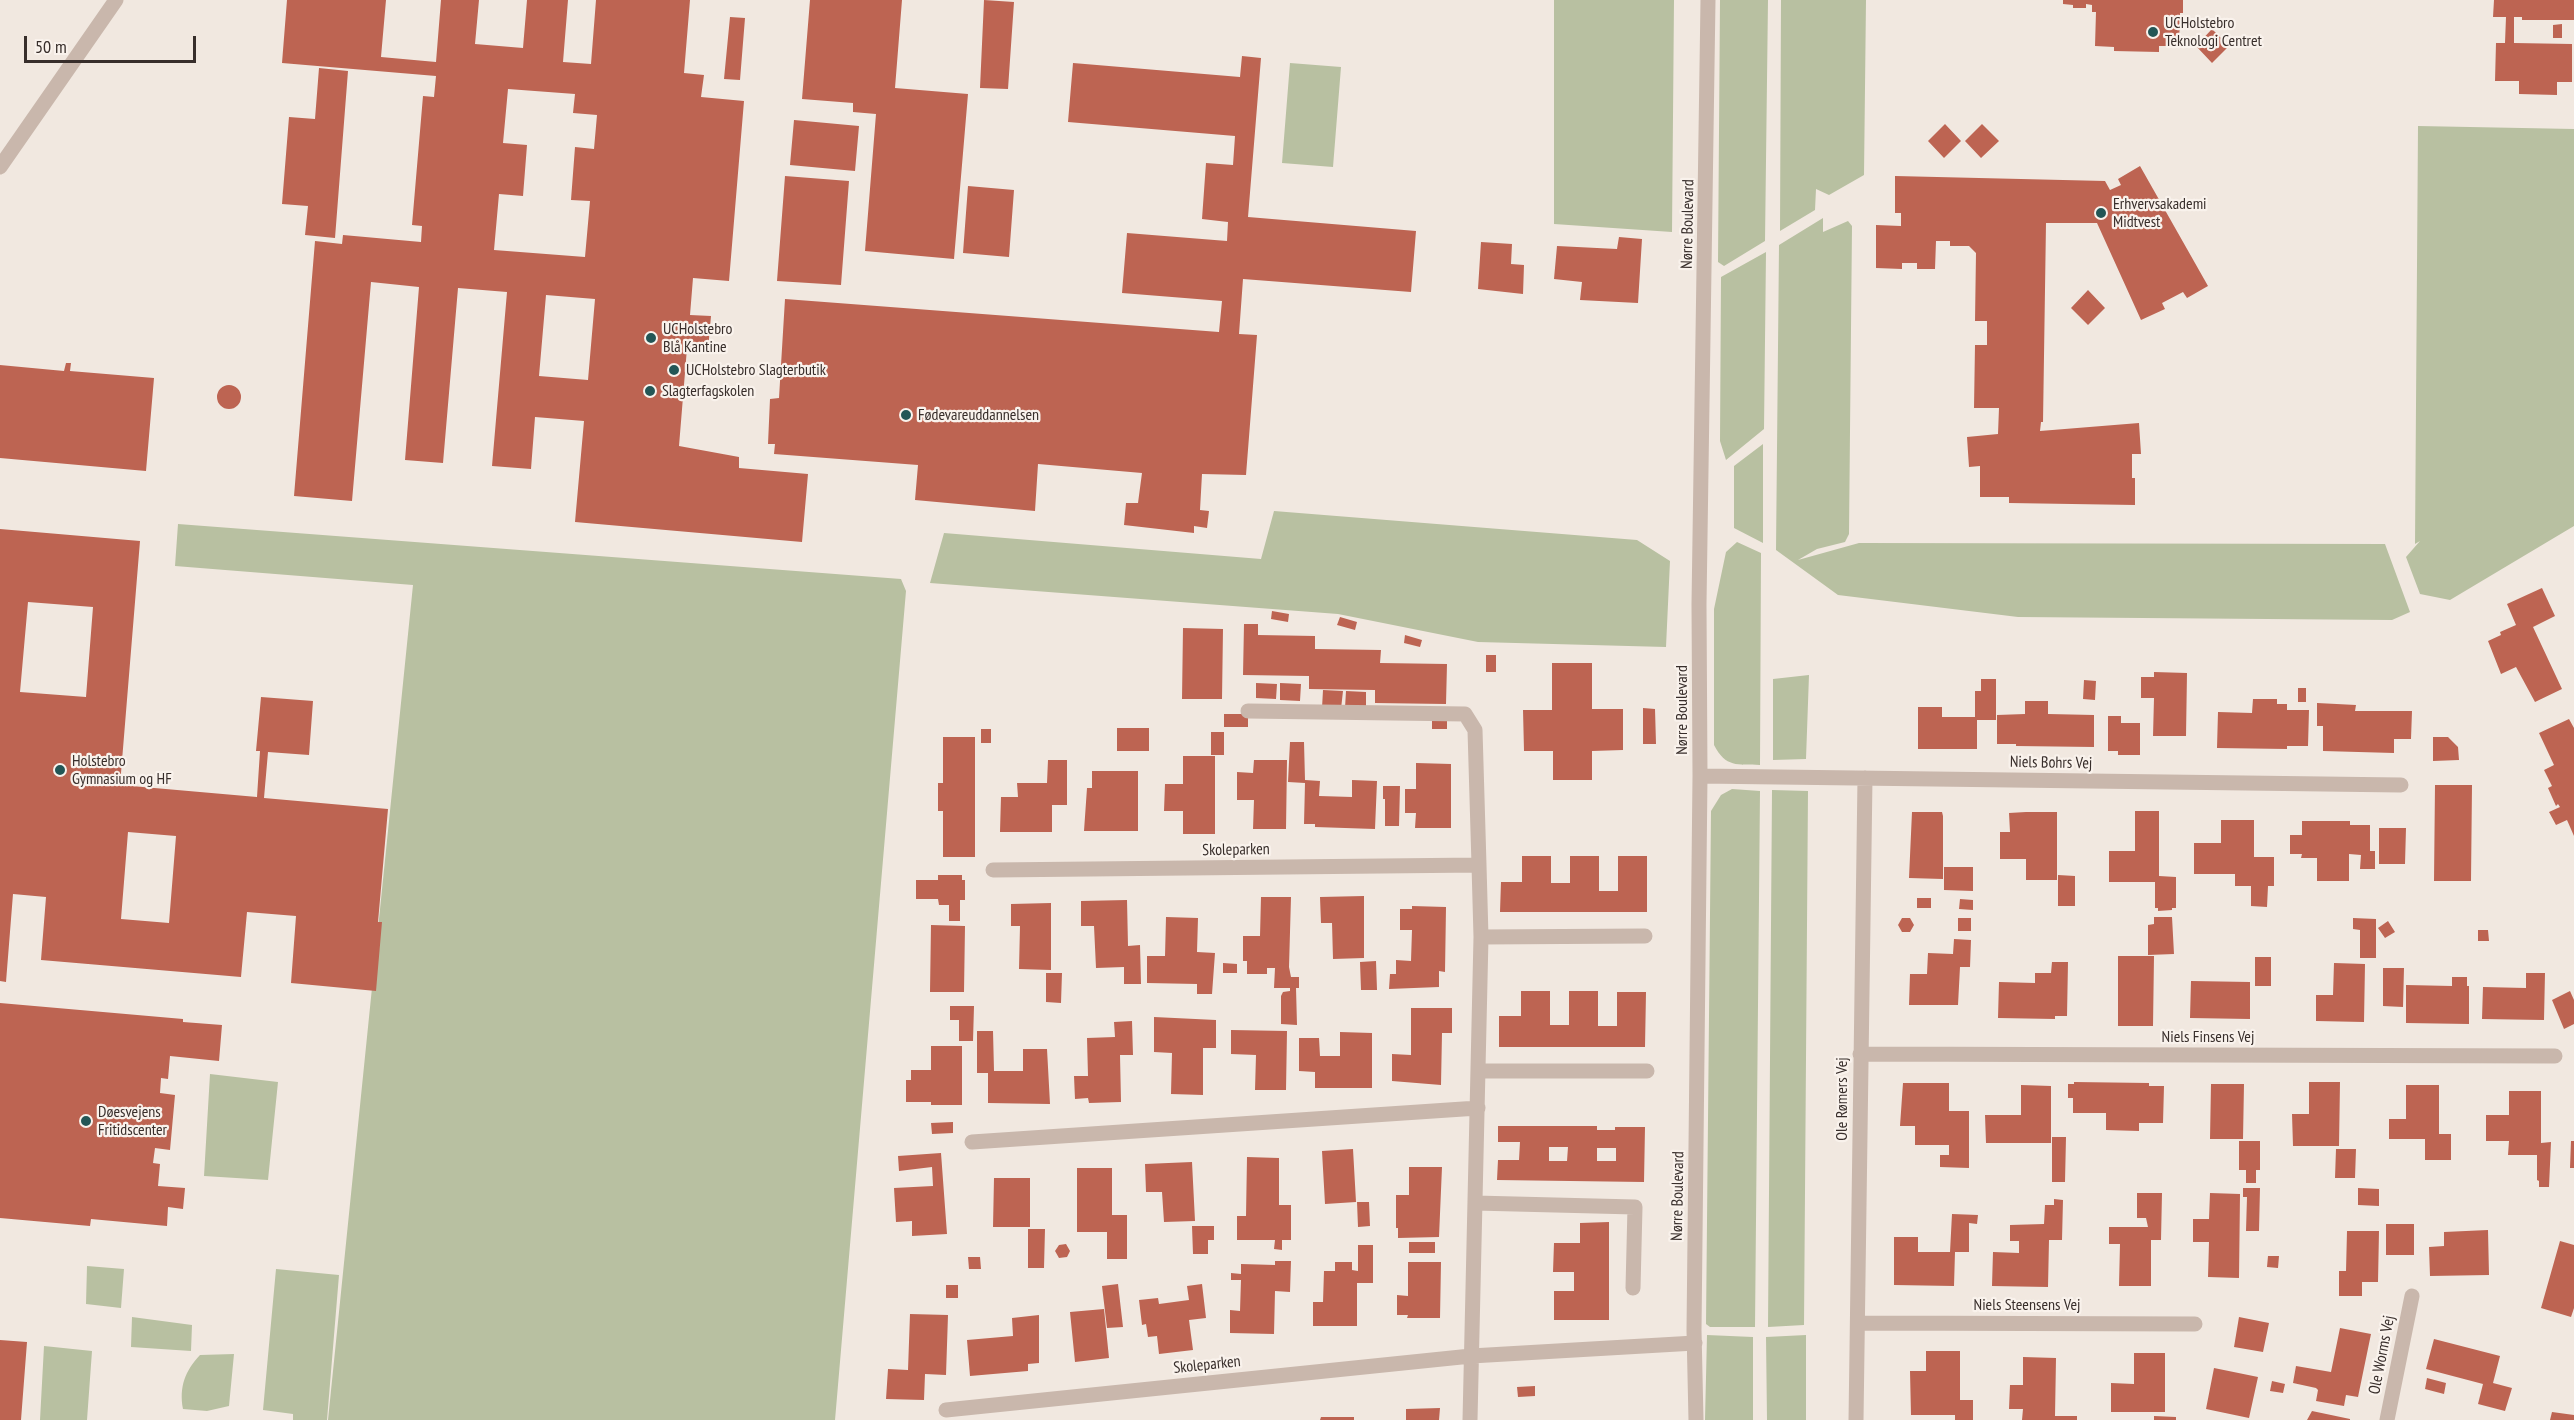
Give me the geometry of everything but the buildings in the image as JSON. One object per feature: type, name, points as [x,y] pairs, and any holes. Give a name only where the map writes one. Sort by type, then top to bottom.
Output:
[{"type":"street","points":[[0,167],[116,0]]},
{"type":"street","name":"Nørre Boulevard","points":[[1696,1420],[1699,604],[1708,0]]},
{"type":"street","points":[[1248,711],[1465,714],[1475,729],[1481,937],[1470,1420]]},
{"type":"street","name":"Niels Bohrs Vej","points":[[1700,776],[2401,785]]},
{"type":"street","name":"Ole Rømers Vej","points":[[1856,1420],[1865,778]]},
{"type":"street","name":"Skoleparken","points":[[993,870],[1479,865]]},
{"type":"street","points":[[1481,937],[1645,936]]},
{"type":"street","name":"Niels Finsens Vej","points":[[1860,1054],[2555,1056]]},
{"type":"street","points":[[1479,1071],[1647,1071]]},
{"type":"street","points":[[972,1142],[1478,1108]]},
{"type":"street","points":[[1475,1203],[1635,1207],[1633,1288]]},
{"type":"street","name":"Ole Worms Vej","points":[[2387,1420],[2412,1296]]},
{"type":"street","name":"Niels Steensens Vej","points":[[1858,1323],[2195,1324]]},
{"type":"street","name":"Skoleparken","points":[[946,1410],[1471,1356],[1695,1343]]},
{"type":"green space","points":[[1554,0],[1674,0],[1672,232],[1554,224]]},
{"type":"green space","points":[[1720,0],[1768,0],[1765,241],[1724,266],[1718,262]]},
{"type":"green space","points":[[1781,0],[1866,0],[1864,175],[1829,195],[1816,189],[1815,210],[1780,231]]},
{"type":"green space","points":[[1290,63],[1341,67],[1333,167],[1282,163]]},
{"type":"green space","points":[[2418,126],[2574,129],[2574,526],[2450,600],[2420,594],[2406,557],[2420,541],[2415,544]]},
{"type":"green space","points":[[1823,218],[1823,232],[1848,221],[1852,226],[1849,534],[1845,542],[1817,549],[1798,560],[1859,543],[2385,544],[2410,612],[2392,620],[2018,617],[1838,595],[1776,550],[1779,245]]},
{"type":"green space","points":[[1766,252],[1764,429],[1726,460],[1720,441],[1721,277]]},
{"type":"green space","points":[[1763,444],[1763,543],[1734,528],[1734,466]]},
{"type":"green space","points":[[1274,511],[1637,540],[1670,561],[1666,647],[1478,642],[1338,614],[930,583],[944,533],[1261,559]]},
{"type":"green space","points":[[178,524],[901,579],[906,591],[835,1420],[328,1420],[413,585],[175,566]]},
{"type":"green space","points":[[1737,542],[1761,553],[1760,765],[1728,761],[1714,745],[1714,609],[1726,552]]},
{"type":"green space","points":[[1809,675],[1806,759],[1773,760],[1773,679]]},
{"type":"green space","points":[[1732,789],[1760,791],[1755,1327],[1710,1327],[1706,1324],[1711,811],[1721,795]]},
{"type":"green space","points":[[1772,790],[1808,791],[1804,1325],[1768,1327]]},
{"type":"green space","points":[[210,1074],[278,1082],[268,1180],[204,1176]]},
{"type":"green space","points":[[87,1266],[124,1269],[121,1308],[86,1304]]},
{"type":"green space","points":[[276,1269],[339,1275],[327,1420],[293,1420],[293,1414],[263,1410]]},
{"type":"green space","points":[[132,1317],[192,1325],[191,1351],[131,1347]]},
{"type":"green space","points":[[1707,1335],[1753,1337],[1753,1420],[1705,1420]]},
{"type":"green space","points":[[1806,1335],[1806,1420],[1767,1420],[1766,1337]]},
{"type":"green space","points":[[44,1346],[92,1351],[87,1420],[40,1420]]},
{"type":"green space","points":[[234,1354],[229,1406],[207,1411],[183,1409],[184,1380],[190,1367],[200,1355]]},
{"type":"place","name":"UCHolstebro Teknologi Centret","points":[[2153,32]]},
{"type":"place","name":"Erhvervsakademi Midtvest","points":[[2101,213]]},
{"type":"place","name":"UCHolstebro Blå Kantine","points":[[651,338]]},
{"type":"place","name":"UCHolstebro Slagterbutik","points":[[674,370]]},
{"type":"place","name":"Slagterfagskolen","points":[[650,391]]},
{"type":"place","name":"Fødevareuddannelsen","points":[[906,415]]},
{"type":"place","name":"Holstebro Gymnasium og HF","points":[[60,770]]},
{"type":"place","name":"Døesvejens Fritidscenter","points":[[86,1121]]}]
